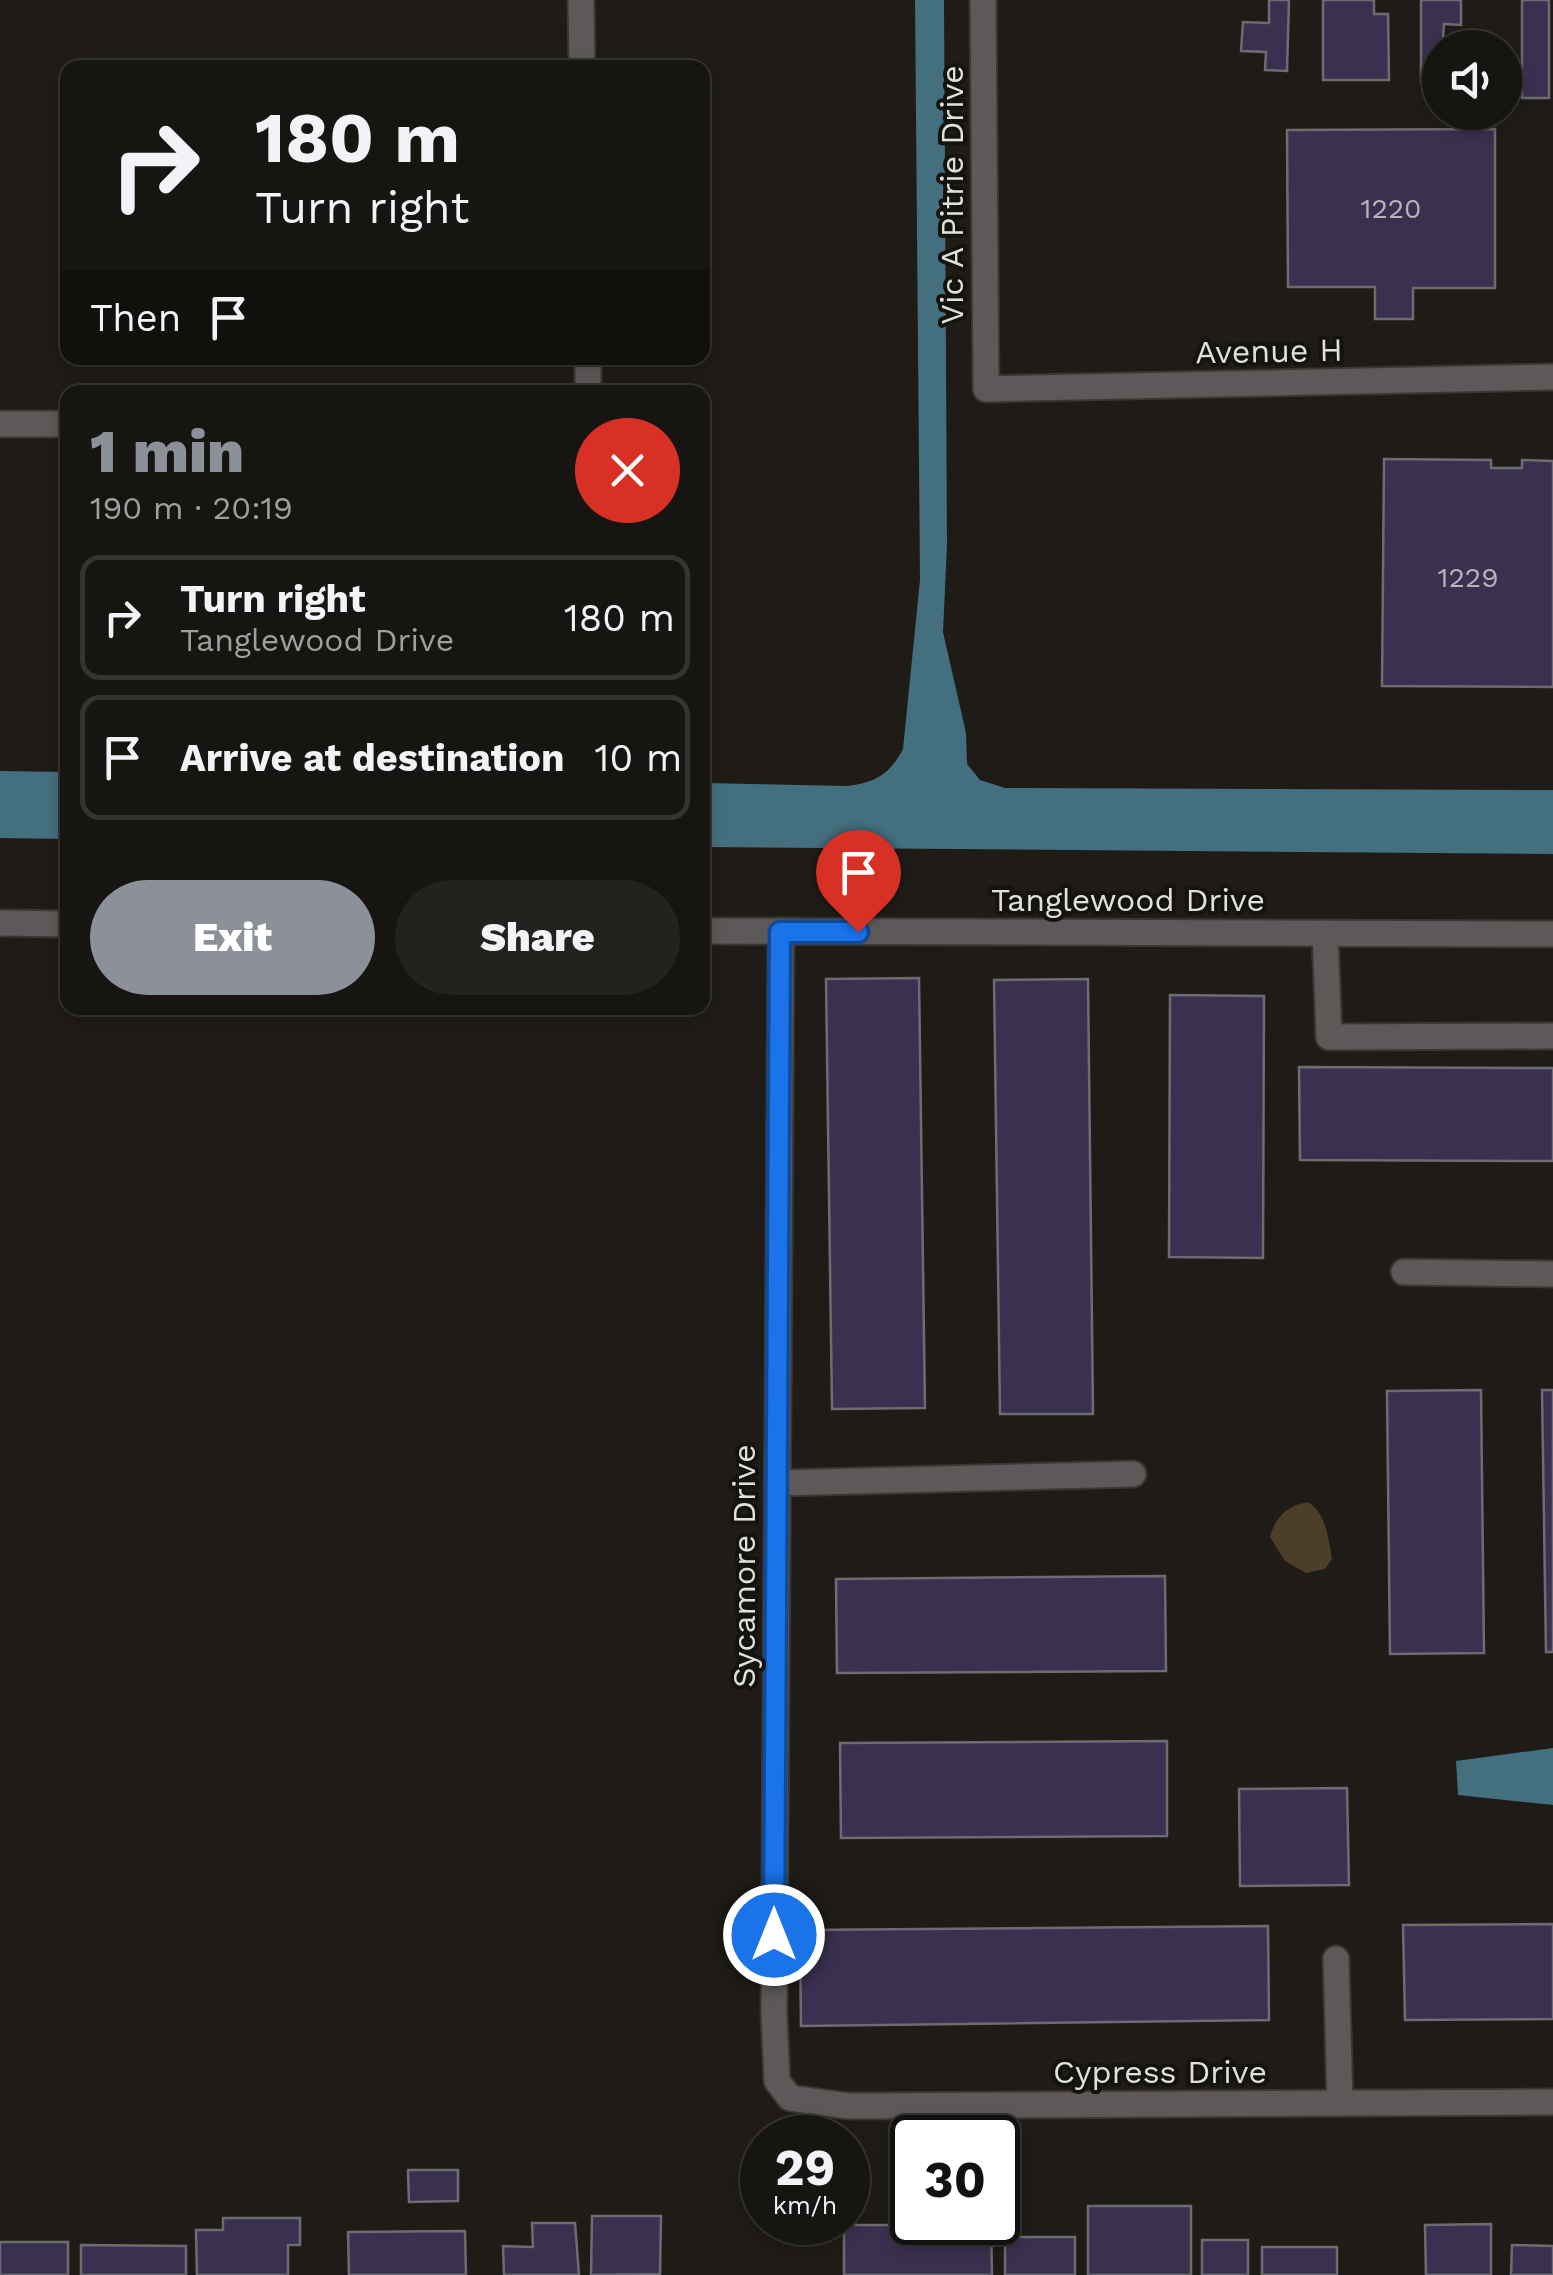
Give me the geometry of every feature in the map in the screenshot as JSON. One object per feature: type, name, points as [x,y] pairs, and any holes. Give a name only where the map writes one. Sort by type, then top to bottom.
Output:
[{"type":"street","points":[[581,0],[582,60]]},
{"type":"street","name":"Vic A Pitrie Drive","points":[[983,0],[986,389]]},
{"type":"street","name":"Avenue H","points":[[986,389],[1553,377]]},
{"type":"street","points":[[0,424],[60,424]]},
{"type":"street","points":[[0,923],[60,924]]},
{"type":"street","name":"Tanglewood Drive","points":[[710,930],[1553,934]]},
{"type":"street","name":"Sycamore Drive","points":[[777,2081],[774,2014],[780,932]]},
{"type":"street","points":[[1325,934],[1329,1037],[1553,1036]]},
{"type":"street","points":[[1404,1272],[1553,1274]]},
{"type":"street","points":[[776,1483],[1133,1474]]},
{"type":"street","points":[[1336,1959],[1340,2103]]},
{"type":"street","name":"Cypress Drive","points":[[777,2081],[790,2098],[848,2106],[1553,2102]]},
{"type":"shaded area","points":[[1308,1502],[1323,1520],[1332,1559],[1325,1569],[1306,1573],[1285,1561],[1270,1537],[1283,1513]]},
{"type":"water","points":[[915,0],[944,0],[947,545],[943,632],[966,733],[967,764],[980,780],[1005,788],[1553,790],[1553,854],[710,847],[710,783],[846,786],[873,780],[892,765],[903,749],[920,580]]},
{"type":"water","points":[[0,771],[60,772],[60,839],[0,838]]},
{"type":"water","points":[[1553,1748],[1553,1805],[1458,1795],[1456,1761]]},
{"type":"building","points":[[1269,0],[1289,0],[1287,71],[1265,70],[1266,52],[1241,51],[1243,22],[1269,23]]},
{"type":"building","points":[[1323,0],[1374,0],[1374,14],[1388,14],[1389,80],[1323,80]]},
{"type":"building","points":[[1421,0],[1461,0],[1461,25],[1444,24],[1444,30],[1422,30],[1421,82]]},
{"type":"building","points":[[1522,0],[1549,0],[1549,98],[1522,98]]},
{"type":"building","points":[[1287,130],[1495,130],[1495,288],[1413,288],[1413,319],[1375,319],[1375,287],[1288,287]]},
{"type":"building","points":[[1384,459],[1491,460],[1491,468],[1522,468],[1522,460],[1553,461],[1553,687],[1382,686]]},
{"type":"building","points":[[919,978],[925,1408],[832,1409],[826,979]]},
{"type":"building","points":[[1088,979],[1093,1414],[1000,1414],[994,980]]},
{"type":"building","points":[[1170,995],[1264,996],[1263,1258],[1169,1257]]},
{"type":"building","points":[[1299,1067],[1553,1068],[1553,1161],[1300,1160]]},
{"type":"building","points":[[1481,1390],[1484,1653],[1390,1654],[1387,1391]]},
{"type":"building","points":[[1542,1390],[1553,1390],[1553,1652],[1546,1652]]},
{"type":"building","points":[[1165,1576],[1166,1671],[837,1673],[836,1579]]},
{"type":"building","points":[[1167,1741],[1167,1836],[841,1838],[840,1743]]},
{"type":"building","points":[[1347,1788],[1349,1885],[1240,1886],[1239,1789]]},
{"type":"building","points":[[1553,1924],[1553,2019],[1405,2020],[1403,1925]]},
{"type":"building","points":[[1268,1926],[1269,2020],[801,2026],[800,1930]]},
{"type":"building","points":[[408,2170],[458,2170],[458,2201],[409,2202]]},
{"type":"building","points":[[1088,2206],[1191,2206],[1191,2275],[1088,2275]]},
{"type":"building","points":[[592,2216],[661,2216],[660,2274],[591,2275]]},
{"type":"building","points":[[223,2218],[300,2218],[300,2245],[288,2245],[288,2275],[197,2275],[196,2230],[223,2230]]},
{"type":"building","points":[[532,2223],[575,2223],[579,2275],[504,2275],[503,2246],[533,2247]]},
{"type":"building","points":[[1491,2224],[1491,2275],[1426,2275],[1425,2225]]},
{"type":"building","points":[[870,2225],[890,2225],[890,2245],[991,2245],[992,2275],[844,2275],[844,2245],[870,2245]]},
{"type":"building","points":[[465,2231],[466,2275],[349,2275],[348,2232]]},
{"type":"building","points":[[1020,2237],[1075,2237],[1075,2275],[1005,2275],[1005,2245],[1020,2245]]},
{"type":"building","points":[[1202,2240],[1248,2240],[1248,2275],[1202,2275]]},
{"type":"building","points":[[0,2242],[68,2242],[68,2275],[0,2275]]},
{"type":"building","points":[[81,2245],[186,2246],[186,2275],[81,2275]]},
{"type":"building","points":[[1512,2245],[1553,2246],[1553,2275],[1511,2275]]},
{"type":"building","points":[[1262,2247],[1337,2247],[1337,2275],[1262,2275]]},
{"type":"route","points":[[774,1935],[780,932],[858,932]]}]
